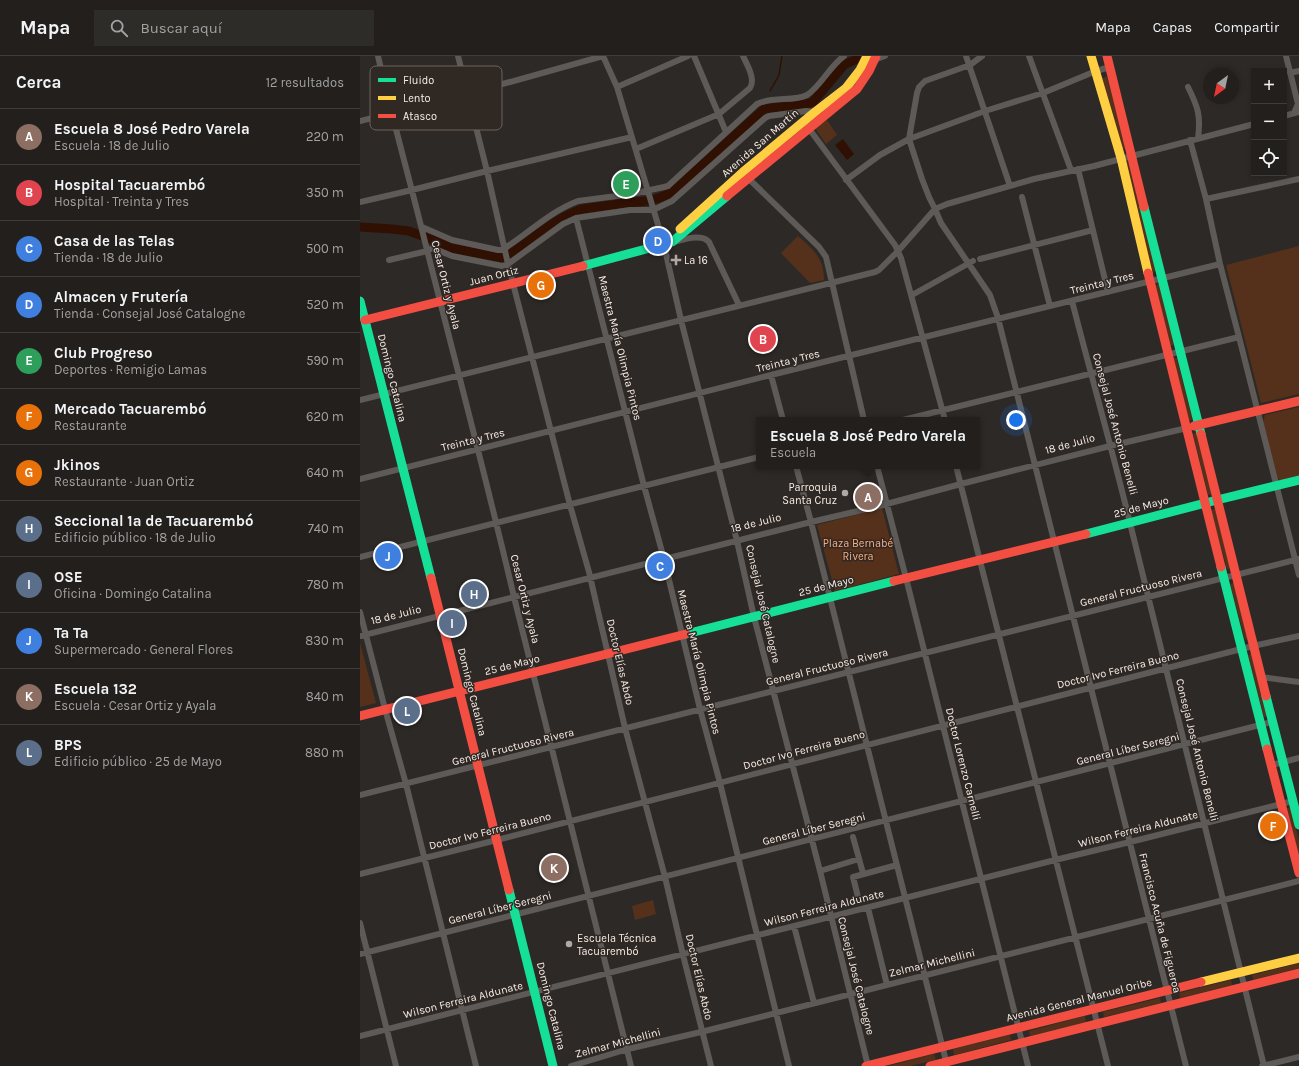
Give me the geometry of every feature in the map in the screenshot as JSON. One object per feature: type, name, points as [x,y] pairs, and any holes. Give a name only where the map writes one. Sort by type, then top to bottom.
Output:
[{"type":"street","name":"Cesar Ortiz y Ayala","points":[[378,56],[380,66]]},
{"type":"street","name":"Doctor Elías Abdo","points":[[458,56],[460,66]]},
{"type":"street","points":[[502,84],[603,56]]},
{"type":"street","name":"Consejal José Catalogne","points":[[603,56],[617,87],[652,209],[668,244],[681,320],[737,541],[754,617],[820,871],[868,1066]]},
{"type":"street","points":[[617,87],[688,56]]},
{"type":"street","points":[[694,56],[726,132]]},
{"type":"street","points":[[636,149],[718,114],[750,88],[752,79],[743,56]]},
{"type":"street","points":[[422,229],[455,241],[498,250],[506,250],[554,213],[578,201],[647,192],[668,186],[757,104],[762,102],[802,97],[808,94],[844,56]]},
{"type":"street","points":[[871,57],[885,56]]},
{"type":"street","points":[[966,56],[1010,186]]},
{"type":"street","points":[[909,139],[919,87],[925,82],[970,65],[982,56]]},
{"type":"street","points":[[1029,56],[1071,170]]},
{"type":"street","points":[[1091,56],[1120,158],[1205,503],[1299,873]]},
{"type":"street","points":[[1107,56],[1180,351],[1200,425],[1253,646],[1299,825]]},
{"type":"street","points":[[1286,56],[1298,104],[1296,113]]},
{"type":"street","name":"Avenida San Martín","points":[[668,244],[748,178],[817,115],[857,89],[865,79],[871,57]]},
{"type":"street","points":[[846,180],[880,155],[909,139],[985,111],[1043,93],[1096,71],[1110,67]]},
{"type":"street","points":[[1290,73],[1299,70]]},
{"type":"street","points":[[1188,87],[1197,104],[1200,119],[1198,138]]},
{"type":"street","points":[[389,260],[432,248],[448,255],[502,266],[563,224],[576,218],[630,210],[652,209],[676,198],[769,116],[806,110],[817,115]]},
{"type":"street","points":[[360,121],[370,119]]},
{"type":"street","points":[[806,125],[898,251],[905,267],[943,417]]},
{"type":"street","name":"Avenida San Martín","points":[[668,244],[675,233],[737,178],[806,125]]},
{"type":"street","points":[[360,400],[879,270],[935,209],[947,204],[1071,170],[1094,166],[1251,125]]},
{"type":"street","name":"Cesar Ortiz y Ayala","points":[[395,130],[478,450],[632,1066]]},
{"type":"street","name":"Doctor Elías Abdo","points":[[476,130],[508,262],[590,578],[625,728],[665,877],[711,1066]]},
{"type":"street","points":[[360,202],[632,137]]},
{"type":"street","name":"Francisco Acuña de Figueroa","points":[[909,139],[929,197],[941,223],[971,263],[990,295],[998,318],[1186,1066]]},
{"type":"street","points":[[1190,140],[1276,486],[1297,559],[1299,574]]},
{"type":"street","points":[[1078,169],[1108,292]]},
{"type":"street","points":[[748,178],[823,251],[826,257],[863,417]]},
{"type":"street","points":[[1206,200],[1299,180]]},
{"type":"street","points":[[1022,197],[1050,306]]},
{"type":"street","name":"Maestra María Olimpia Pintos","points":[[576,218],[664,559],[789,1066]]},
{"type":"street","points":[[980,259],[1093,230]]},
{"type":"street","name":"Juan Ortiz","points":[[363,321],[668,244],[704,238],[710,242],[739,305]]},
{"type":"street","points":[[912,295],[971,263]]},
{"type":"street","name":"Treinta y Tres","points":[[360,479],[998,318],[1220,264]]},
{"type":"street","name":"Consejal José Antonio Benelli","points":[[1072,300],[1130,523],[1147,597],[1241,971],[1263,1066]]},
{"type":"street","name":"Domingo Catalina","points":[[360,301],[363,321],[384,394],[441,616],[553,1066]]},
{"type":"street","points":[[915,417],[1238,337]]},
{"type":"street","points":[[771,375],[782,417]]},
{"type":"street","name":"18 de Julio","points":[[363,635],[887,504],[1110,446],[1299,401]]},
{"type":"street","points":[[360,557],[756,458]]},
{"type":"street","points":[[797,469],[947,1064]]},
{"type":"street","name":"Doctor Lorenzo Carnelli","points":[[877,469],[925,653],[1028,1066]]},
{"type":"street","points":[[957,469],[1108,1066]]},
{"type":"street","name":"25 de Mayo","points":[[360,716],[906,578],[1054,543],[1299,480]]},
{"type":"street","name":"General Fructuoso Rivera","points":[[360,795],[1297,559]]},
{"type":"street","points":[[360,612],[363,635],[406,784],[476,1066]]},
{"type":"street","name":"Doctor Ivo Ferreira Bueno","points":[[360,874],[720,783],[792,763],[1242,648],[1299,636]]},
{"type":"street","points":[[1261,677],[1299,682]]},
{"type":"street","name":"General Líber Seregni","points":[[360,954],[1272,722]]},
{"type":"street","points":[[1272,765],[1299,758]]},
{"type":"street","name":"Wilson Ferreira Aldunate","points":[[360,1036],[1293,801]]},
{"type":"street","points":[[853,837],[863,873]]},
{"type":"street","points":[[820,871],[859,859]]},
{"type":"street","points":[[860,901],[853,877],[863,873],[897,865]]},
{"type":"street","name":"Zelmar Michellini","points":[[571,1066],[628,1049],[702,1032],[1299,881]]},
{"type":"street","points":[[868,908],[887,985]]},
{"type":"street","points":[[360,922],[396,1066]]},
{"type":"street","points":[[794,926],[814,1003]]},
{"type":"street","name":"Avenida General Manuel Oribe","points":[[868,1066],[1241,971],[1299,958]]},
{"type":"street","points":[[930,1066],[947,1064],[1023,1043],[1299,973]]},
{"type":"street","points":[[1263,1066],[1299,1057]]},
{"type":"green space","points":[[1107,77],[1126,148],[1121,150],[1102,78]]},
{"type":"green space","points":[[827,120],[837,135],[826,144],[815,128]]},
{"type":"green space","points":[[1130,161],[1156,271],[1151,272],[1124,162]]},
{"type":"green space","points":[[636,175],[639,188],[616,193],[614,180]]},
{"type":"green space","points":[[798,236],[813,250],[820,260],[824,280],[810,283],[781,253]]},
{"type":"green space","points":[[1299,246],[1299,394],[1261,403],[1226,265]]},
{"type":"green space","points":[[1159,284],[1174,345],[1169,346],[1154,285]]},
{"type":"green space","points":[[1173,358],[1177,358],[1192,418],[1191,421],[1188,420]]},
{"type":"green space","points":[[1299,407],[1299,476],[1281,481],[1276,477],[1263,422],[1265,415]]},
{"type":"green space","points":[[1196,433],[1212,494],[1208,495],[1193,434]]},
{"type":"green space","name":"Plaza Bernabé Rivera","points":[[882,508],[899,574],[835,591],[817,525]]},
{"type":"green space","points":[[1215,509],[1231,568],[1227,569],[1211,510]]},
{"type":"green space","points":[[1234,583],[1249,639],[1245,640],[1230,584]]},
{"type":"green space","points":[[360,643],[376,703],[360,707]]},
{"type":"green space","points":[[1251,654],[1267,716],[1264,717],[1248,655]]},
{"type":"green space","points":[[1291,807],[1299,841],[1299,857],[1287,808]]},
{"type":"green space","points":[[653,900],[656,914],[635,920],[632,906]]},
{"type":"green space","points":[[1299,963],[1299,968],[1253,980],[1252,975]]},
{"type":"green space","points":[[1231,980],[1232,985],[1180,998],[1179,993]]},
{"type":"green space","points":[[1160,998],[1161,1003],[1104,1017],[1103,1012]]},
{"type":"green space","points":[[1085,1016],[1086,1022],[1030,1036],[1029,1031]]},
{"type":"green space","points":[[1010,1035],[1011,1040],[954,1055],[953,1049]]},
{"type":"green space","points":[[934,1054],[936,1060],[910,1066],[888,1066]]},
{"type":"shaded area","points":[[843,139],[854,154],[847,160],[835,145]]},
{"type":"waterway","points":[[770,91],[779,75],[782,56]]},
{"type":"waterway","points":[[360,227],[409,231],[451,248],[503,258],[571,213],[582,209],[660,198],[672,192],[764,109],[813,102],[844,65],[864,56]]},
{"type":"traffic: fast","points":[[583,266],[672,242],[727,196]]},
{"type":"traffic: fast","points":[[1144,207],[1201,434]]},
{"type":"traffic: fast","points":[[360,301],[431,578]]},
{"type":"traffic: fast","points":[[1086,534],[1299,480]]},
{"type":"traffic: fast","points":[[1221,567],[1267,749]]},
{"type":"traffic: fast","points":[[686,634],[894,581]]},
{"type":"traffic: fast","points":[[1266,696],[1299,825]]},
{"type":"traffic: fast","points":[[509,890],[553,1066]]},
{"type":"traffic: slow","points":[[680,229],[743,172],[846,88],[860,70],[867,56]]},
{"type":"traffic: slow","points":[[1091,56],[1121,158],[1148,273]]},
{"type":"traffic: slow","points":[[1201,982],[1299,958]]},
{"type":"traffic: jam","points":[[727,196],[857,89],[869,71],[876,56]]},
{"type":"traffic: jam","points":[[1107,56],[1144,207]]},
{"type":"traffic: jam","points":[[365,320],[583,266]]},
{"type":"traffic: jam","points":[[1148,273],[1221,567]]},
{"type":"traffic: jam","points":[[1194,426],[1299,401]]},
{"type":"traffic: jam","points":[[1201,434],[1266,696]]},
{"type":"traffic: jam","points":[[894,581],[1086,534]]},
{"type":"traffic: jam","points":[[431,578],[509,890]]},
{"type":"traffic: jam","points":[[360,716],[686,634]]},
{"type":"traffic: jam","points":[[1267,749],[1299,873]]},
{"type":"traffic: jam","points":[[930,1066],[1299,973]]},
{"type":"traffic: jam","points":[[866,1066],[1201,982]]},
{"type":"place","name":"Club Progreso","points":[[626,184]]},
{"type":"place","name":"Almacen y Frutería","points":[[658,241]]},
{"type":"place","name":"La 16","points":[[676,260]]},
{"type":"place","name":"Jkinos","points":[[541,285]]},
{"type":"place","name":"Hospital Tacuarembó","points":[[763,339]]},
{"type":"place","name":"Parroquia Santa Cruz","points":[[845,493]]},
{"type":"place","name":"Escuela 8 José Pedro Varela","points":[[868,497]]},
{"type":"place","name":"Ta Ta","points":[[388,556]]},
{"type":"place","name":"Casa de las Telas","points":[[660,566]]},
{"type":"place","name":"Seccional 1a de Tacuarembó","points":[[474,594]]},
{"type":"place","name":"OSE","points":[[452,623]]},
{"type":"place","name":"BPS","points":[[407,711]]},
{"type":"place","name":"Mercado Tacuarembó","points":[[1273,826]]},
{"type":"place","name":"Escuela 132","points":[[554,868]]},
{"type":"place","name":"Escuela Técnica Tacuarembó","points":[[569,944]]}]
